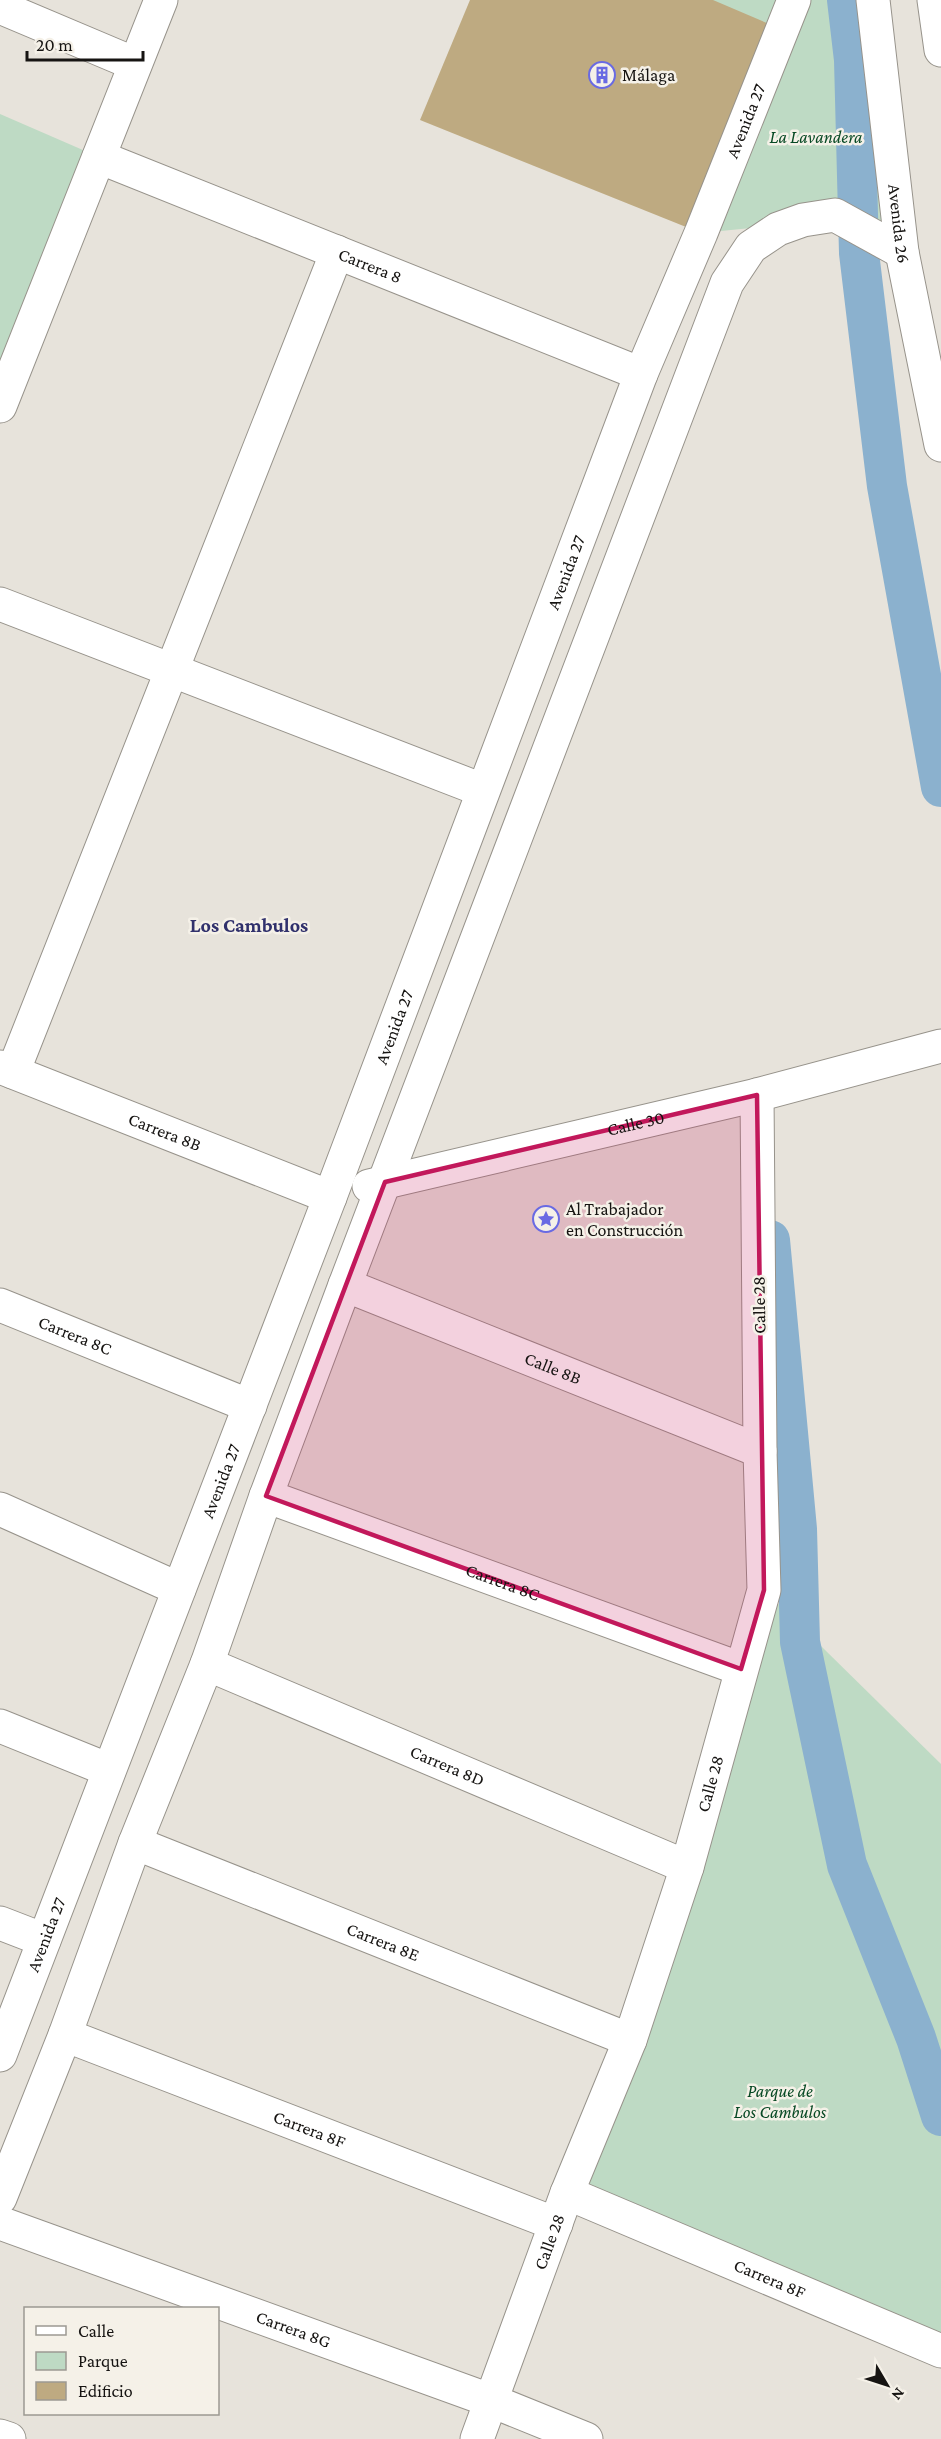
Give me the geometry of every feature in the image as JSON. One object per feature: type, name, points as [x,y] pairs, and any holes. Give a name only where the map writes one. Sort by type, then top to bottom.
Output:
[{"type":"street","points":[[0,406],[161,0]]},
{"type":"street","name":"Avenida 27","points":[[0,2055],[330,1197],[641,374],[701,233],[794,0]]},
{"type":"street","name":"Avenida 26","points":[[873,0],[902,252],[941,446]]},
{"type":"street","points":[[0,7],[135,64]]},
{"type":"street","name":"Carrera 8","points":[[99,157],[641,374]]},
{"type":"street","points":[[0,2198],[65,2035],[135,1843],[207,1664],[266,1496],[345,1285],[727,284],[751,246],[778,229],[803,220],[847,221],[902,252]]},
{"type":"street","points":[[6,1069],[171,671],[337,252]]},
{"type":"street","points":[[0,604],[482,790]]},
{"type":"street","name":"Calle 30","points":[[330,1197],[385,1182],[757,1095],[941,1046]]},
{"type":"street","name":"Carrera 8B","points":[[6,1069],[330,1197]]},
{"type":"street","name":"Calle 28","points":[[477,2439],[567,2193],[630,2040],[687,1868],[764,1590],[760,1451],[757,1095]]},
{"type":"street","name":"Calle 8B","points":[[345,1285],[760,1451]]},
{"type":"street","name":"Carrera 8C","points":[[0,1305],[250,1406]]},
{"type":"street","name":"Carrera 8C","points":[[266,1496],[741,1668]]},
{"type":"street","points":[[0,1509],[179,1589]]},
{"type":"street","name":"Carrera 8D","points":[[207,1664],[687,1868]]},
{"type":"street","points":[[0,1726],[109,1770]]},
{"type":"street","name":"Carrera 8E","points":[[135,1843],[630,2040]]},
{"type":"street","points":[[0,1923],[44,1940]]},
{"type":"street","name":"Carrera 8F","points":[[65,2035],[556,2224]]},
{"type":"street","name":"Carrera 8F","points":[[567,2193],[941,2351]]},
{"type":"street","name":"Carrera 8G","points":[[0,2223],[492,2401],[586,2439]]},
{"type":"street","points":[[0,2436],[9,2439]]},
{"type":"highlighted area","points":[[757,1095],[764,1590],[741,1669],[266,1496],[385,1182]]},
{"type":"green space","name":"La Lavandera","points":[[713,0],[873,0],[902,252],[841,212],[761,227],[701,233]]},
{"type":"green space","points":[[0,114],[99,157],[0,406]]},
{"type":"green space","name":"Parque de Los Cambulos","points":[[764,1590],[941,1764],[941,2344],[574,2191]]},
{"type":"building","name":"Málaga","points":[[470,0],[713,0],[783,30],[701,233],[420,120]]},
{"type":"waterway","points":[[847,0],[854,60],[859,253],[887,486],[941,787]]},
{"type":"waterway","points":[[770,1240],[797,1529],[800,1642],[847,1865],[916,2038],[941,2116]]},
{"type":"place","name":"Málaga","points":[[602,75]]},
{"type":"place","name":"Al Trabajador en Construcción","points":[[546,1219]]},
{"type":"district","name":"Los Cambulos","points":[[249,925]]}]
